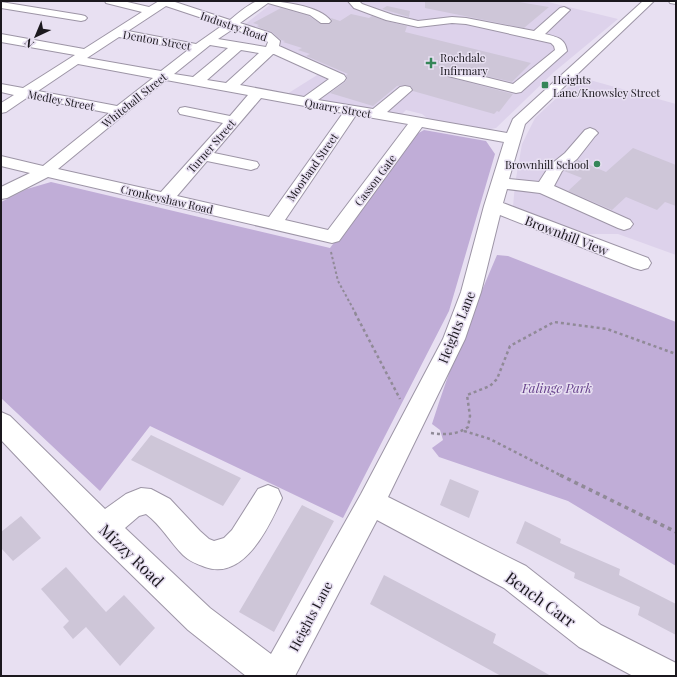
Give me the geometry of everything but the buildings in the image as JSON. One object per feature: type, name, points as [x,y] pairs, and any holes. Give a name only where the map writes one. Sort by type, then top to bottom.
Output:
[{"type":"street","points":[[1,18],[34,1]]},
{"type":"street","points":[[110,1],[130,3],[150,11]]},
{"type":"street","name":"Whitehall Street","points":[[1,194],[46,172],[203,44],[264,1]]},
{"type":"street","points":[[272,1],[314,13],[325,21]]},
{"type":"street","points":[[353,1],[358,6],[390,18],[418,24],[452,20],[466,21],[537,35],[555,40],[560,45],[561,51],[516,89],[453,73]]},
{"type":"street","name":"Heights Lane","points":[[277,676],[371,503],[454,339],[471,292],[493,206],[518,122],[649,1]]},
{"type":"street","points":[[1,109],[165,2]]},
{"type":"street","name":"Industry Road","points":[[165,2],[267,36],[274,40],[271,49]]},
{"type":"street","points":[[1,4],[81,18]]},
{"type":"street","points":[[537,35],[564,10]]},
{"type":"street","name":"Denton Street","points":[[117,33],[203,44],[271,49],[339,78],[306,102]]},
{"type":"street","name":"Quarry Street","points":[[1,38],[164,76],[230,87],[417,123],[513,139]]},
{"type":"street","points":[[197,82],[238,46]]},
{"type":"street","points":[[230,87],[271,49]]},
{"type":"street","name":"Medley Street","points":[[1,88],[121,111]]},
{"type":"street","points":[[375,115],[406,90]]},
{"type":"street","name":"Turner Street","points":[[165,199],[258,93]]},
{"type":"street","points":[[185,111],[233,121]]},
{"type":"street","name":"Moorland Street","points":[[273,224],[352,111]]},
{"type":"street","name":"Casson Gate","points":[[332,237],[417,123]]},
{"type":"street","points":[[544,188],[556,168],[571,156],[590,133]]},
{"type":"street","points":[[203,156],[250,165]]},
{"type":"street","name":"Cronkeyshaw Road","points":[[1,161],[332,237]]},
{"type":"street","points":[[500,183],[544,188],[624,224]]},
{"type":"street","name":"Brownhill View","points":[[493,206],[640,264]]},
{"type":"street","name":"Mizzy Road","points":[[1,423],[198,619],[272,676]]},
{"type":"street","points":[[105,528],[130,505],[146,501],[161,507],[202,552],[212,555],[225,554],[234,549],[243,539],[268,498]]},
{"type":"street","name":"Bench Carr","points":[[371,503],[515,577],[590,636],[667,676]]},
{"type":"path","points":[[332,237],[330,248],[338,281],[411,424],[427,433],[442,435],[463,431],[490,439],[676,532]]},
{"type":"path","points":[[463,431],[468,427],[470,416],[467,395],[490,386],[497,379],[510,346],[554,322],[607,329],[676,354]]},
{"type":"shaded area","name":"Rochdale Infirmary","points":[[275,1],[544,1],[618,19],[554,72],[496,128],[481,131],[432,122],[422,114],[406,110],[400,116],[287,94],[322,72],[271,54],[277,42],[240,28]]},
{"type":"shaded area","name":"Brownhill School","points":[[579,77],[676,104],[676,255],[618,234],[583,234],[513,207],[515,184],[522,144],[535,118]]},
{"type":"green space","points":[[424,130],[486,141],[495,154],[449,311],[343,518],[150,426],[100,491],[1,398],[1,202],[27,189],[51,182],[330,248],[415,135]]},
{"type":"green space","name":"Falinge Park","points":[[497,255],[508,256],[676,322],[676,566],[568,501],[439,457],[432,448],[443,440],[440,430],[432,424],[446,381]]},
{"type":"place","name":"Rochdale Infirmary","points":[[431,63]]},
{"type":"place","name":"Heights Lane/Knowsley Street","points":[[545,85]]},
{"type":"place","name":"Brownhill School","points":[[597,164]]}]
